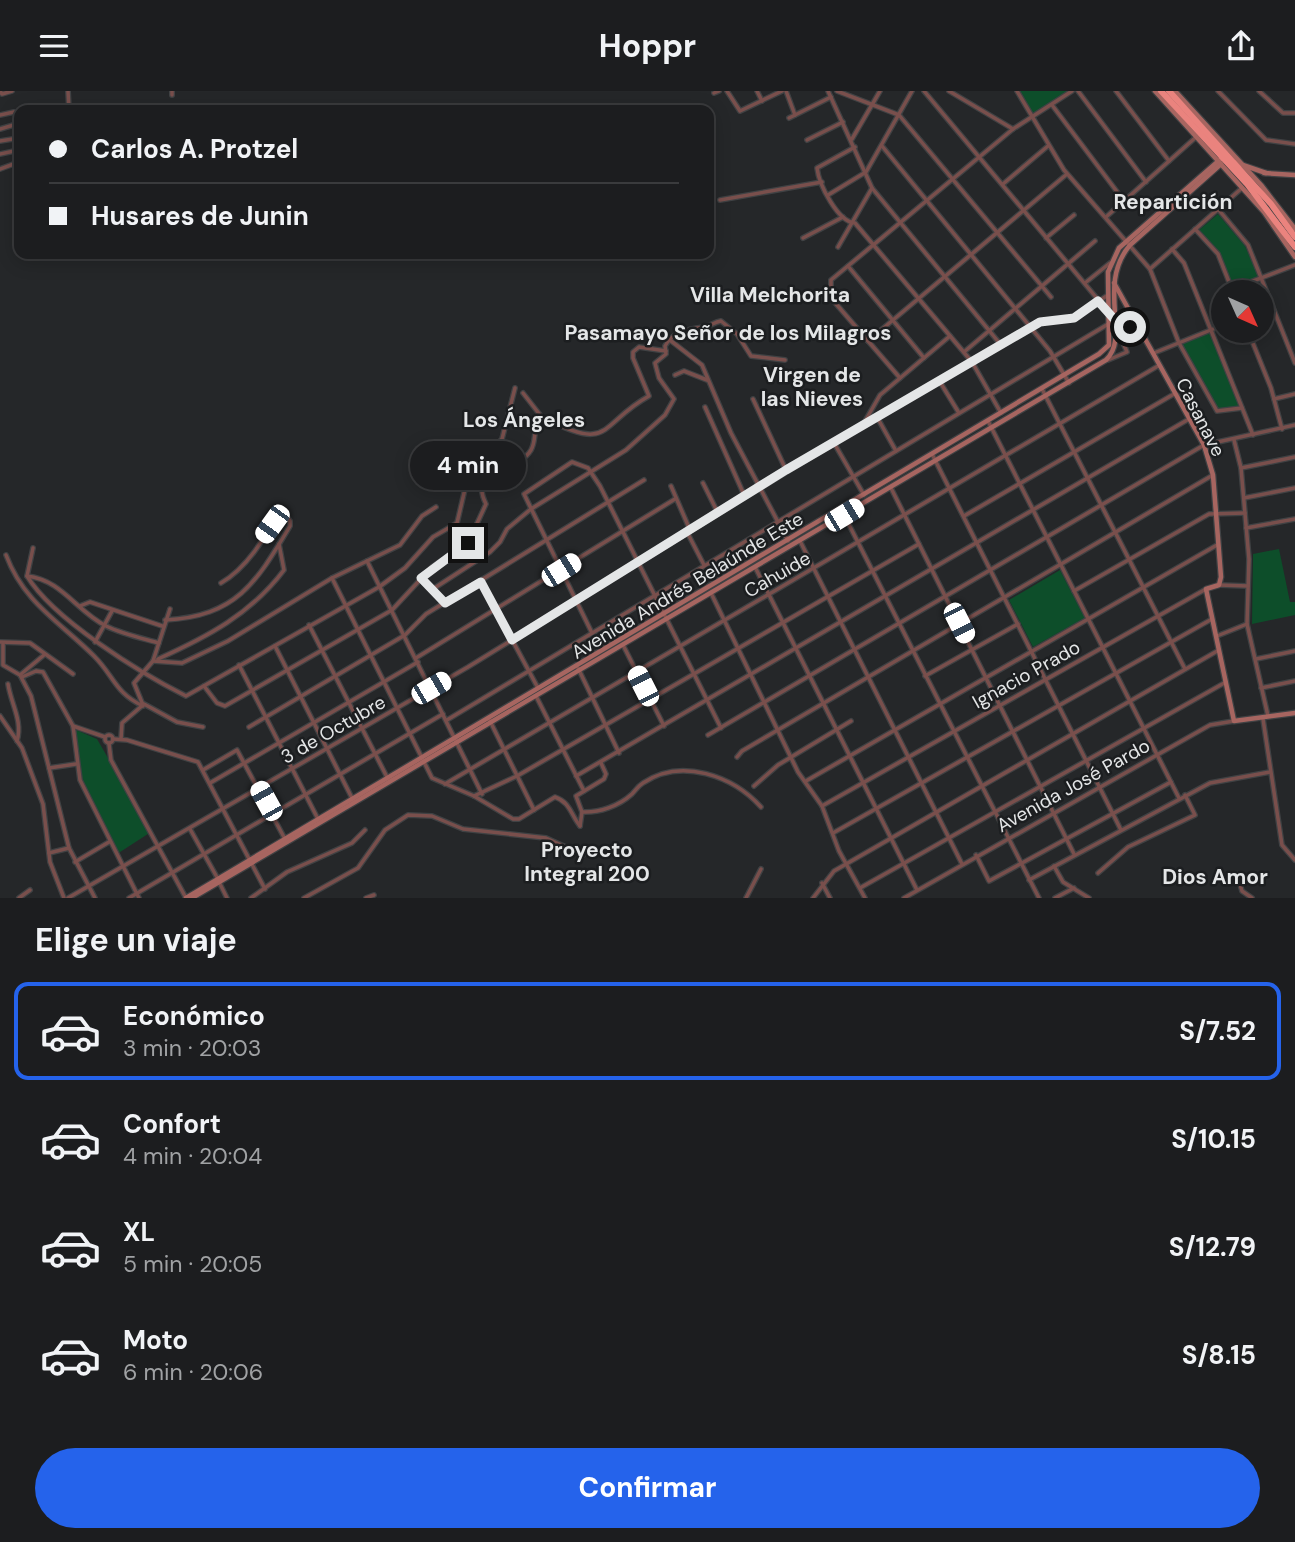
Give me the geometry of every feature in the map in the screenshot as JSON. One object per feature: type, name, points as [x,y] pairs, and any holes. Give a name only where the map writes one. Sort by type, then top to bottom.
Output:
[{"type":"highway","points":[[1161,91],[1274,217],[1295,247]]},
{"type":"highway","points":[[1169,91],[1224,161],[1242,167],[1295,237]]},
{"type":"street","points":[[0,91],[2,94],[12,91]]},
{"type":"street","points":[[727,91],[738,111],[784,91],[795,115]]},
{"type":"street","points":[[757,91],[762,101]]},
{"type":"street","points":[[828,91],[872,188],[1001,345]]},
{"type":"street","points":[[837,91],[846,92],[899,115],[1051,297]]},
{"type":"street","points":[[852,139],[880,91]]},
{"type":"street","points":[[828,195],[866,172],[912,91]]},
{"type":"street","points":[[924,91],[1115,320]]},
{"type":"street","points":[[949,91],[1013,129]]},
{"type":"street","points":[[1017,91],[1048,146],[1068,174],[1150,269],[1179,342],[1217,411],[1242,408]]},
{"type":"street","points":[[900,378],[831,298],[831,280],[1013,129],[1072,91]]},
{"type":"street","points":[[1078,91],[1146,182]]},
{"type":"street","points":[[1116,91],[1169,161]]},
{"type":"street","points":[[1155,91],[1195,138],[1224,161],[1242,188],[1284,237],[1295,257]]},
{"type":"street","points":[[1175,91],[1242,167],[1249,171],[1295,229]]},
{"type":"street","points":[[1217,91],[1266,140],[1295,144]]},
{"type":"street","points":[[1223,97],[1230,91]]},
{"type":"street","points":[[1259,91],[1283,113],[1295,113]]},
{"type":"street","points":[[789,118],[831,97]]},
{"type":"street","points":[[1052,105],[1124,201]]},
{"type":"street","points":[[0,115],[14,113]]},
{"type":"street","points":[[807,140],[843,121]]},
{"type":"street","points":[[1106,217],[1195,138]]},
{"type":"street","points":[[882,146],[1031,327],[1069,383]]},
{"type":"street","points":[[1003,184],[1048,146]]},
{"type":"street","points":[[855,147],[818,167],[828,195],[843,217],[852,222],[874,245],[972,362],[1001,413]]},
{"type":"street","points":[[1106,361],[1114,351],[1117,333],[1114,282],[1118,261],[1130,246],[1224,161]]},
{"type":"street","name":"Avenida Andrés Belaúnde Este","points":[[286,843],[318,819],[354,801],[539,690],[711,593],[788,541],[1107,348],[1110,263],[1125,240],[1224,161]]},
{"type":"street","points":[[1242,167],[1266,173]]},
{"type":"street","points":[[1249,171],[1295,175]]},
{"type":"street","points":[[868,341],[1068,174]]},
{"type":"street","points":[[720,200],[822,183]]},
{"type":"street","points":[[838,247],[872,188]]},
{"type":"street","points":[[1150,269],[1242,188]]},
{"type":"street","points":[[1218,209],[1246,241],[1295,363]]},
{"type":"street","points":[[1046,238],[1074,215]]},
{"type":"street","points":[[803,239],[843,217]]},
{"type":"street","points":[[1195,229],[1218,254],[1228,280]]},
{"type":"street","points":[[964,352],[1095,241]]},
{"type":"street","points":[[1152,353],[1211,330],[1184,263],[1172,249]]},
{"type":"street","points":[[1085,283],[1110,263]]},
{"type":"street","points":[[1256,280],[1295,265]]},
{"type":"street","points":[[848,266],[924,358]]},
{"type":"street","points":[[1108,279],[1114,282]]},
{"type":"street","name":"Casanave","points":[[1114,282],[1204,445],[1213,475],[1219,585]]},
{"type":"street","name":"3 de Octubre","points":[[66,898],[398,708],[576,602],[786,470],[1031,327],[1048,320],[1074,318],[1108,295]]},
{"type":"street","points":[[447,720],[1115,320]]},
{"type":"street","points":[[433,589],[490,551],[508,529],[531,509],[632,445],[673,406],[673,397],[659,378],[655,365],[666,351],[669,339],[695,326],[720,321],[737,334],[751,356],[766,355],[785,360]]},
{"type":"street","points":[[1117,333],[1130,327]]},
{"type":"street","points":[[657,330],[702,365],[788,541]]},
{"type":"street","points":[[1106,361],[1127,352],[1117,333]]},
{"type":"street","points":[[860,427],[869,417],[878,398],[950,336]]},
{"type":"street","points":[[1216,343],[1253,435]]},
{"type":"street","points":[[1253,343],[1274,399],[1282,429]]},
{"type":"street","points":[[523,393],[544,420],[575,434],[591,435],[607,428],[637,402],[649,396],[633,352],[639,348],[666,351]]},
{"type":"street","name":"Avenida Andrés Belaúnde Este","points":[[491,721],[1106,361]]},
{"type":"street","name":"Cahuide","points":[[445,784],[950,491],[1158,366]]},
{"type":"street","points":[[675,375],[684,370],[707,380]]},
{"type":"street","points":[[939,381],[959,413]]},
{"type":"street","points":[[27,576],[95,642],[186,696],[379,587],[405,568],[433,537],[460,519],[469,472],[502,439],[515,388]]},
{"type":"street","points":[[1042,389],[1185,670]]},
{"type":"street","points":[[964,517],[1174,394]]},
{"type":"street","points":[[1274,399],[1295,394]]},
{"type":"street","points":[[753,399],[786,470]]},
{"type":"street","points":[[705,407],[745,497]]},
{"type":"street","points":[[877,417],[896,451]]},
{"type":"street","points":[[576,776],[1189,419]]},
{"type":"street","points":[[204,686],[221,706],[288,671],[392,610],[421,578],[468,543],[486,505],[480,492],[482,485],[496,471],[519,461],[532,449],[535,430],[544,420]]},
{"type":"street","points":[[988,421],[1179,798]]},
{"type":"street","points":[[708,735],[1204,445],[1295,425]]},
{"type":"street","points":[[1234,440],[1241,468],[1244,498],[1249,586],[1247,624],[1261,688],[1270,772],[1282,845],[1295,860]]},
{"type":"street","points":[[834,443],[864,495]]},
{"type":"street","points":[[486,454],[504,468]]},
{"type":"street","points":[[932,454],[1121,830]]},
{"type":"street","points":[[1241,468],[1295,457]]},
{"type":"street","points":[[592,632],[524,494],[527,489],[572,462],[592,472],[656,594],[721,728]]},
{"type":"street","points":[[737,757],[823,703],[1213,475]]},
{"type":"street","points":[[249,727],[405,635],[424,616],[644,480]]},
{"type":"street","points":[[703,483],[718,513]]},
{"type":"street","points":[[671,487],[704,565]]},
{"type":"street","points":[[891,488],[1074,854]]},
{"type":"street","points":[[1244,498],[1295,488]]},
{"type":"street","points":[[210,783],[384,682],[675,499]]},
{"type":"street","points":[[155,661],[183,663],[228,641],[332,577],[400,545],[422,516],[436,507]]},
{"type":"street","points":[[164,621],[189,619],[222,608],[268,564],[290,521],[281,509],[276,510],[272,524],[248,558],[234,574],[221,583]]},
{"type":"street","points":[[841,509],[1039,898]]},
{"type":"street","points":[[1074,591],[1215,513],[1245,513]]},
{"type":"street","points":[[1246,528],[1295,519]]},
{"type":"street","points":[[800,541],[962,864]]},
{"type":"street","points":[[143,705],[134,684],[144,671],[155,661],[226,627],[284,570],[279,544]]},
{"type":"street","points":[[474,796],[483,795],[563,750],[919,544]]},
{"type":"street","points":[[806,781],[1217,545]]},
{"type":"street","points":[[27,576],[33,548]]},
{"type":"street","points":[[6,555],[19,586],[95,657],[125,697],[177,722],[203,727]]},
{"type":"street","points":[[367,561],[483,795]]},
{"type":"street","points":[[754,565],[917,890]]},
{"type":"street","points":[[27,576],[41,578],[60,588],[104,625],[159,643]]},
{"type":"street","points":[[332,577],[432,778],[474,796],[513,819],[555,797],[569,807],[580,826],[582,812],[576,796],[606,777],[601,763]]},
{"type":"street","points":[[421,578],[445,603]]},
{"type":"street","points":[[481,582],[539,690]]},
{"type":"street","name":"Ignacio Prado","points":[[822,806],[1206,589],[1219,585],[1249,586]]},
{"type":"street","points":[[1206,589],[1234,721]]},
{"type":"street","points":[[711,593],[791,756],[822,806],[865,898]]},
{"type":"street","points":[[80,606],[90,602],[162,626]]},
{"type":"street","points":[[155,661],[162,626],[170,609]]},
{"type":"street","points":[[95,642],[112,611]]},
{"type":"street","points":[[834,833],[1214,618]]},
{"type":"street","points":[[925,676],[1018,624]]},
{"type":"street","points":[[1217,636],[1247,624]]},
{"type":"street","points":[[309,625],[388,779]]},
{"type":"street","points":[[73,674],[27,642],[2,643],[2,665],[21,676],[42,731],[48,768],[69,848],[95,898]]},
{"type":"street","points":[[623,645],[664,726]]},
{"type":"street","points":[[275,646],[354,801]]},
{"type":"street","points":[[813,898],[834,870],[1219,650]]},
{"type":"street","points":[[1255,659],[1295,651]]},
{"type":"street","points":[[21,676],[44,655]]},
{"type":"street","points":[[239,665],[318,819]]},
{"type":"street","points":[[579,669],[619,753]]},
{"type":"street","points":[[21,676],[36,671],[43,672],[73,726],[80,780],[138,896]]},
{"type":"street","points":[[1261,688],[1295,681]]},
{"type":"street","points":[[860,888],[1226,682]]},
{"type":"street","points":[[8,684],[12,705],[21,724],[18,741]]},
{"type":"street","points":[[536,697],[584,791]]},
{"type":"street","points":[[121,739],[121,725],[143,705]]},
{"type":"street","name":"Avenida José Pardo","points":[[904,898],[1210,725],[1295,713]]},
{"type":"street","points":[[129,898],[138,896],[204,853],[443,714]]},
{"type":"street","points":[[0,716],[18,741],[43,804],[49,853],[66,898]]},
{"type":"street","points":[[491,721],[534,810]]},
{"type":"street","points":[[754,786],[791,756],[851,721]]},
{"type":"street","points":[[73,726],[196,760],[239,834],[265,889]]},
{"type":"street","points":[[105,737],[111,759],[186,898]]},
{"type":"street","points":[[109,744],[113,739]]},
{"type":"street","points":[[203,770],[237,750],[273,813],[286,843]]},
{"type":"street","name":"Avenida Andrés Belaúnde Este","points":[[186,898],[286,843],[388,779],[423,761]]},
{"type":"street","points":[[48,768],[76,764]]},
{"type":"street","points":[[582,812],[604,811],[630,796],[639,785],[654,777],[678,772],[714,775],[726,779],[744,789],[761,807]]},
{"type":"street","points":[[1029,880],[1185,795],[1217,781],[1270,772]]},
{"type":"street","points":[[976,855],[989,881],[1171,782]]},
{"type":"street","points":[[1098,873],[1128,847],[1195,815],[1185,795]]},
{"type":"street","points":[[304,898],[358,868],[396,820],[423,814],[463,829],[547,838],[583,855]]},
{"type":"street","points":[[190,829],[227,898]]},
{"type":"street","points":[[251,898],[287,872],[352,843],[365,830]]},
{"type":"street","points":[[75,862],[110,841]]},
{"type":"street","points":[[49,853],[69,848]]},
{"type":"street","points":[[1054,866],[1063,882],[1089,898]]},
{"type":"street","points":[[746,898],[761,869]]},
{"type":"street","points":[[1237,874],[1242,891],[1252,898]]},
{"type":"street","name":"Avenida Andrés Belaúnde Este","points":[[192,898],[218,881]]},
{"type":"street","points":[[822,883],[830,898]]},
{"type":"street","points":[[1055,898],[1074,888]]},
{"type":"street","points":[[19,898],[30,890]]},
{"type":"street","points":[[366,898],[374,895]]},
{"type":"green space","points":[[1019,91],[1068,91],[1033,116]]},
{"type":"green space","points":[[1218,214],[1245,246],[1259,277],[1230,280],[1218,250],[1199,230]]},
{"type":"green space","points":[[1210,333],[1211,343],[1214,343],[1240,406],[1218,409],[1182,344]]},
{"type":"green space","points":[[1279,549],[1290,602],[1295,602],[1295,615],[1252,624],[1253,554]]},
{"type":"green space","points":[[1060,570],[1085,618],[1033,647],[1009,600]]},
{"type":"green space","points":[[74,729],[97,739],[151,832],[117,854],[80,780]]},
{"type":"district","name":"Repartición","points":[[1173,202]]},
{"type":"district","name":"Villa Melchorita","points":[[770,295]]},
{"type":"district","name":"Pasamayo Señor de los Milagros","points":[[728,333]]},
{"type":"district","name":"Virgen de las Nieves","points":[[812,387]]},
{"type":"district","name":"Los Ángeles","points":[[524,420]]},
{"type":"district","name":"Proyecto Integral 200","points":[[587,862]]},
{"type":"district","name":"Dios Amor","points":[[1215,877]]},
{"type":"route","points":[[468,543],[421,578],[445,603],[481,582],[512,640],[786,470],[1040,322],[1074,318],[1098,301],[1115,320],[1116,333],[1130,327]]}]
